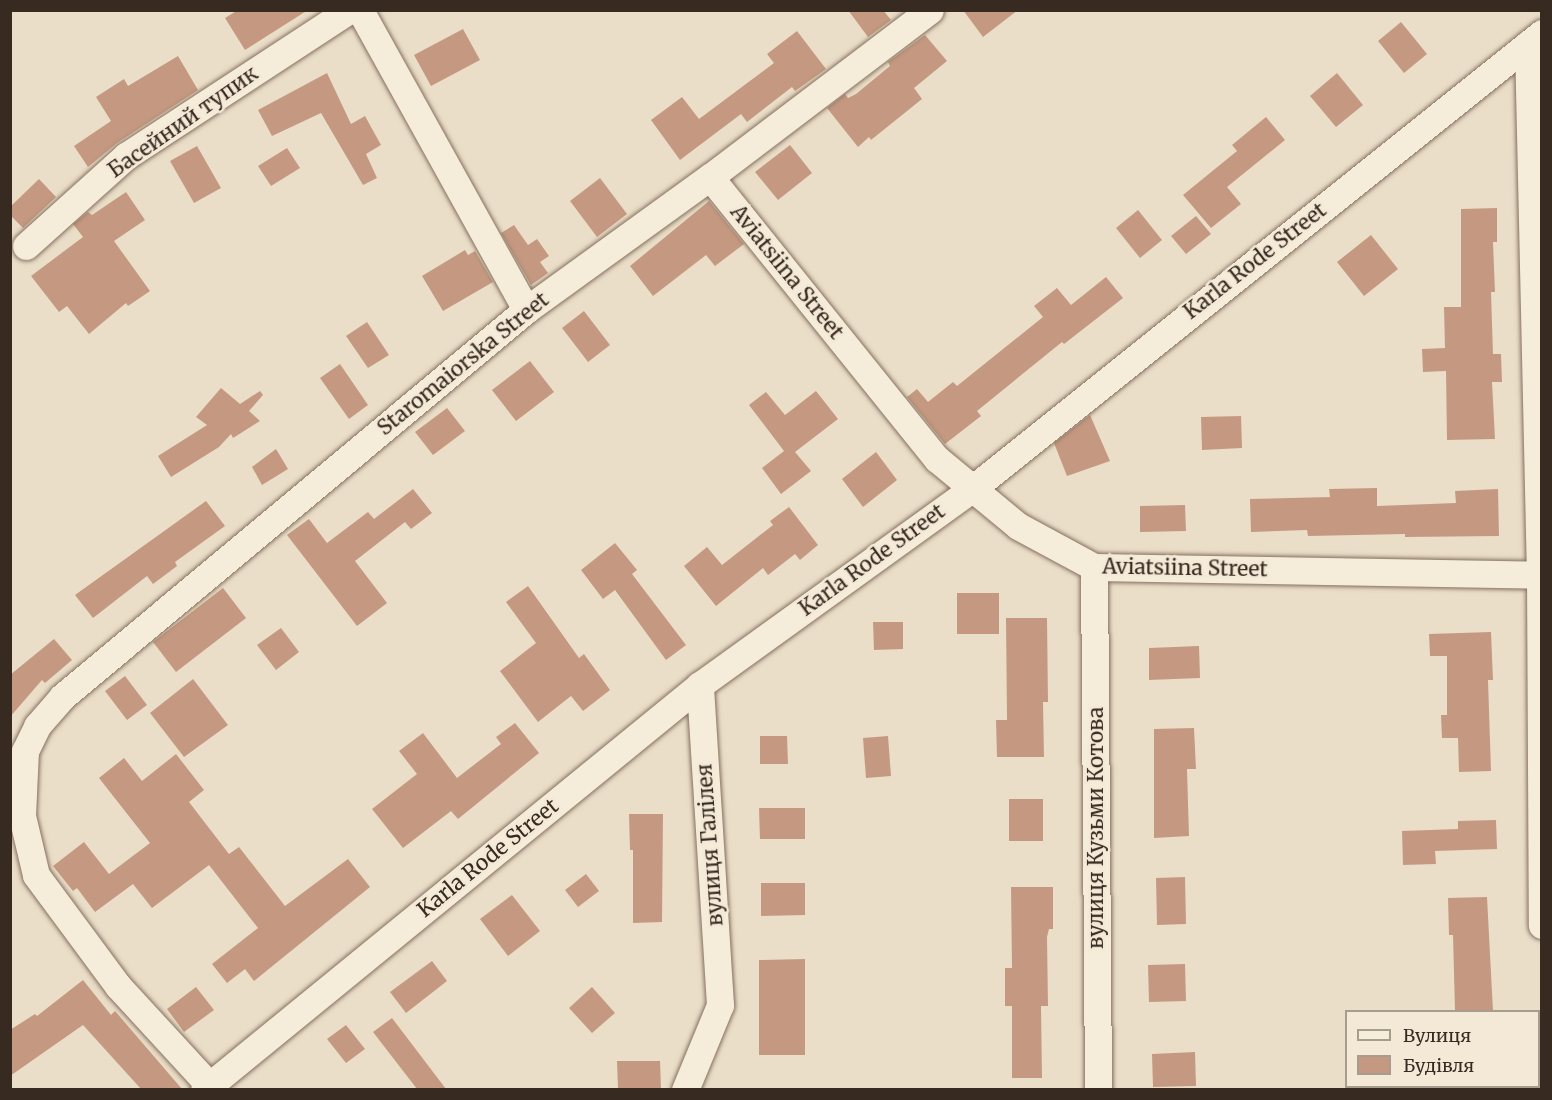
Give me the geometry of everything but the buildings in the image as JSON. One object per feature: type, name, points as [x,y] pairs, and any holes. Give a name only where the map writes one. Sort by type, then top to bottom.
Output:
[{"type":"street","name":"Басейний тупик","points":[[26,246],[126,156],[349,10]]},
{"type":"street","points":[[360,10],[526,310]]},
{"type":"street","name":"Staromaiorska Street","points":[[207,1087],[118,986],[36,875],[22,816],[18,758],[37,726],[62,697],[526,310],[710,177],[930,10]]},
{"type":"street","points":[[1535,38],[1542,925]]},
{"type":"street","name":"Karla Rode Street","points":[[207,1087],[700,685],[972,489],[1029,441],[1535,38]]},
{"type":"street","name":"Aviatsiina Street","points":[[710,177],[937,459],[1018,526],[1094,567],[1541,575]]},
{"type":"street","name":"вулиця Кузьми Котова","points":[[1094,567],[1098,1089]]},
{"type":"street","name":"вулиця Галілея","points":[[685,1089],[720,1005],[700,685]]}]
